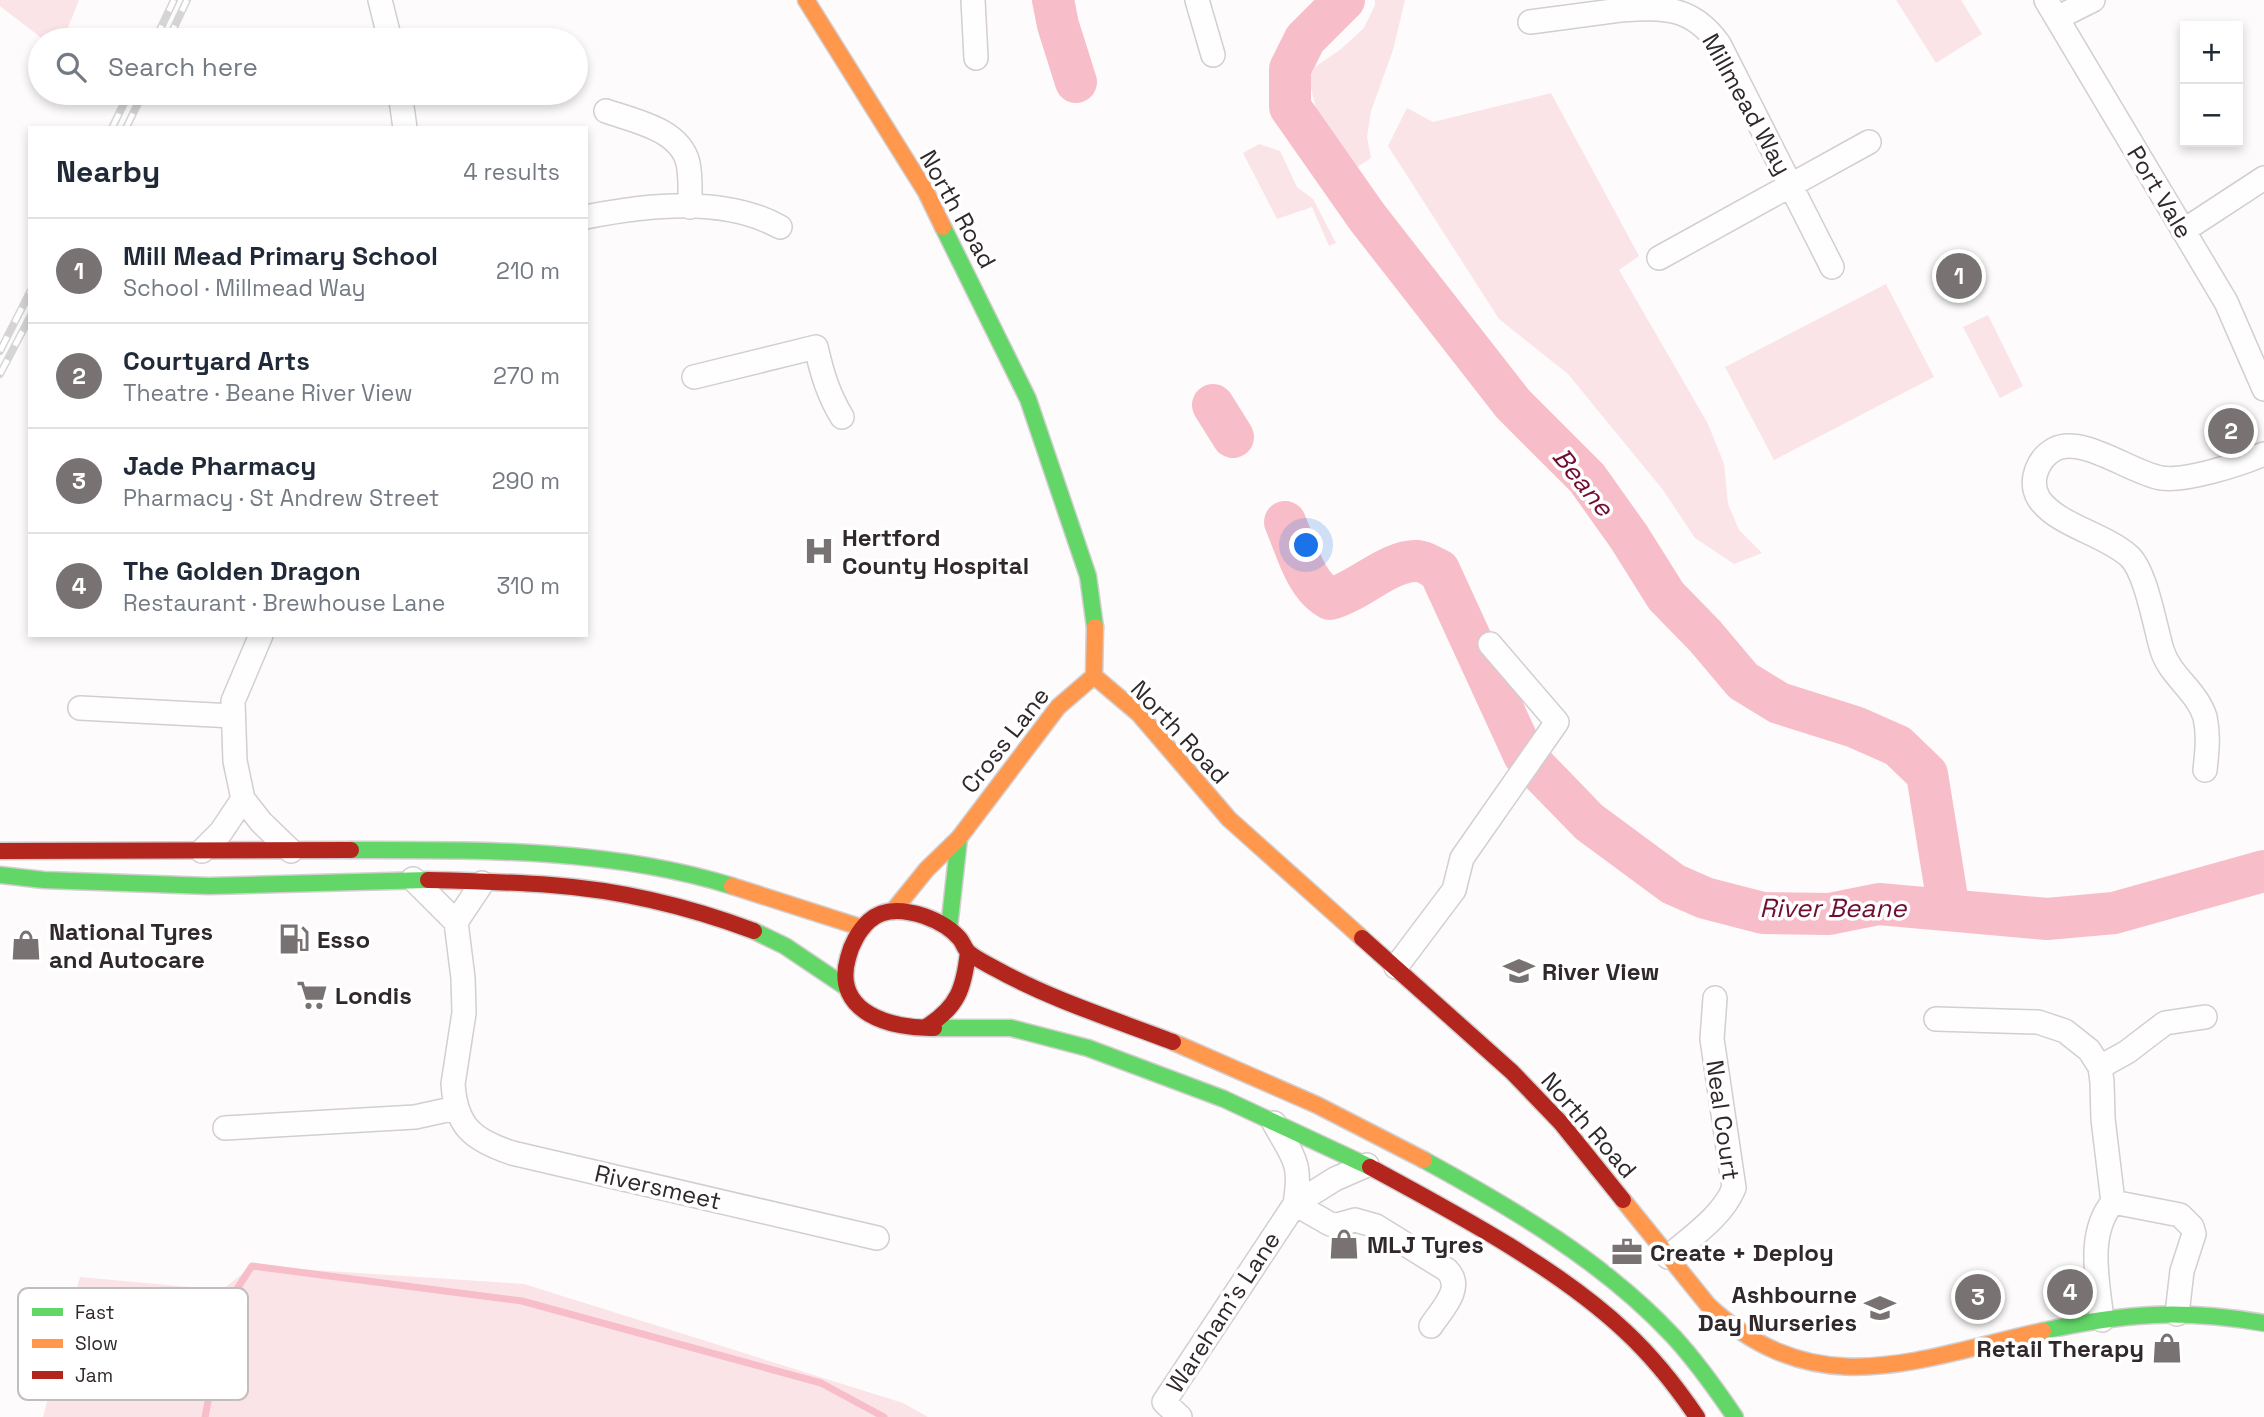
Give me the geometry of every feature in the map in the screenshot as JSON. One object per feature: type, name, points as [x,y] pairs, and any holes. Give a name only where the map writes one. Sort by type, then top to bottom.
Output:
[{"type":"main road","name":"North Road","points":[[806,0],[926,192],[1028,400],[1088,576],[1096,635],[1094,676],[1139,714],[1229,819],[1489,1049],[1537,1097],[1708,1305],[1741,1333],[1786,1357],[1835,1368],[1909,1362],[2128,1316],[2177,1314],[2264,1323]]},
{"type":"main road","name":"Cross Lane","points":[[893,911],[927,869],[959,838],[1058,707],[1094,676]]},
{"type":"main road","name":"Cross Lane","points":[[949,928],[959,838]]},
{"type":"main road","points":[[0,851],[449,850],[572,856],[637,865],[714,881],[863,928]]},
{"type":"main road","points":[[0,875],[44,880],[209,886],[413,879],[553,885],[687,909],[769,937],[846,986],[862,1010],[876,1020],[907,1028],[992,1025],[1059,1038],[1131,1062],[1270,1117],[1367,1165],[1432,1200],[1502,1243],[1594,1306],[1624,1331],[1652,1360],[1697,1417]]},
{"type":"main road","points":[[846,986],[844,969],[850,948],[872,917],[893,911],[915,913],[934,919],[961,939],[968,952],[1009,976],[1266,1080],[1391,1142],[1488,1196],[1567,1247],[1614,1281],[1650,1312],[1683,1345],[1735,1417]]},
{"type":"main road","points":[[926,1027],[944,1017],[958,999],[966,977],[968,952]]},
{"type":"street","points":[[380,0],[387,28]]},
{"type":"street","points":[[973,0],[976,58]]},
{"type":"street","points":[[1197,0],[1213,54]]},
{"type":"street","points":[[2051,9],[2092,0]]},
{"type":"street","name":"Millmead Way","points":[[1530,22],[1619,5],[1682,13],[1699,22],[1719,44],[1832,267]]},
{"type":"street","name":"Port Vale","points":[[2051,9],[2226,302],[2264,389]]},
{"type":"street","points":[[402,105],[405,126]]},
{"type":"street","points":[[606,111],[658,130],[675,141],[686,156],[690,208]]},
{"type":"street","name":"Millmead Way","points":[[1791,186],[1869,142]]},
{"type":"street","points":[[2183,231],[2264,178]]},
{"type":"street","points":[[1659,258],[1791,186]]},
{"type":"street","points":[[588,217],[637,209],[723,209],[769,221],[780,227]]},
{"type":"street","points":[[694,377],[816,347],[827,388],[842,417]]},
{"type":"street","points":[[2205,770],[2208,736],[2204,716],[2166,659],[2148,598],[2131,557],[2058,515],[2040,500],[2034,486],[2035,472],[2055,449],[2069,446],[2088,449],[2162,478],[2177,478],[2226,468],[2264,454]]},
{"type":"street","points":[[260,637],[233,701],[235,761],[243,799],[261,822],[291,851]]},
{"type":"street","points":[[1396,967],[1454,890],[1462,858],[1556,722],[1490,644]]},
{"type":"street","points":[[80,708],[233,716]]},
{"type":"street","points":[[202,851],[221,832],[243,799]]},
{"type":"street","points":[[225,1128],[415,1117],[456,1108],[453,1084],[464,1013],[456,922],[413,879]]},
{"type":"street","points":[[456,922],[482,883]]},
{"type":"street","name":"Neal Court","points":[[1668,1257],[1709,1222],[1730,1198],[1734,1188],[1712,1039],[1715,998]]},
{"type":"street","points":[[2100,1067],[2127,1052],[2165,1023],[2205,1017]]},
{"type":"street","points":[[1936,1019],[2045,1024],[2065,1031],[2079,1040],[2090,1050],[2100,1067],[2106,1152],[2113,1202],[2101,1219],[2095,1256],[2102,1320]]},
{"type":"street","name":"Riversmeet","points":[[456,1108],[465,1127],[477,1138],[512,1153],[877,1238]]},
{"type":"street","name":"Wareham's Lane","points":[[1180,1417],[1164,1402],[1295,1204],[1300,1177],[1293,1156],[1270,1117]]},
{"type":"street","name":"Wareham's Lane","points":[[1295,1204],[1335,1179],[1367,1165]]},
{"type":"street","points":[[2113,1202],[2180,1215],[2192,1227],[2194,1234],[2182,1271],[2177,1314]]},
{"type":"street","points":[[1295,1204],[1330,1224],[1355,1220],[1376,1226],[1447,1270],[1454,1283],[1452,1294],[1431,1326]]},
{"type":"shaded area","points":[[0,0],[79,0],[68,28],[28,28],[0,6]]},
{"type":"shaded area","points":[[1375,0],[1405,0],[1393,50],[1371,111],[1367,137],[1371,158],[1354,169],[1316,109],[1309,79],[1315,67],[1341,49],[1364,28]]},
{"type":"shaded area","points":[[1896,0],[1961,0],[1982,34],[1936,63]]},
{"type":"shaded area","points":[[1551,93],[1639,256],[1619,270],[1708,424],[1724,464],[1728,504],[1739,530],[1762,553],[1734,564],[1695,538],[1663,490],[1568,374],[1499,319],[1388,146],[1407,108],[1433,122]]},
{"type":"shaded area","points":[[1259,144],[1280,151],[1297,187],[1313,199],[1336,243],[1329,246],[1312,207],[1277,219],[1243,153]]},
{"type":"shaded area","points":[[1886,284],[1934,377],[1774,460],[1725,367]]},
{"type":"shaded area","points":[[1988,315],[2023,386],[2000,398],[1963,327]]},
{"type":"shaded area","points":[[252,1266],[524,1284],[903,1403],[928,1417],[43,1417],[47,1400],[248,1400],[248,1288],[224,1288]]},
{"type":"shaded area","points":[[80,1277],[200,1288],[77,1288]]},
{"type":"waterway","name":"River Beane","points":[[1053,0],[1076,82]]},
{"type":"waterway","name":"Beane","points":[[1344,0],[1305,39],[1290,69],[1290,107],[1367,217],[1513,404],[1587,478],[1666,596],[1743,681],[1779,703],[1855,727],[1898,746],[1927,774],[1949,910]]},
{"type":"waterway","name":"River Beane","points":[[1213,405],[1233,437]]},
{"type":"waterway","name":"River Beane","points":[[1285,522],[1308,576],[1321,593],[1330,599],[1352,590],[1385,570],[1407,562],[1418,561],[1439,570],[1524,755],[1589,822],[1673,884],[1705,898],[1763,913],[1829,914],[1879,904],[2047,919],[2114,913],[2264,871]]},
{"type":"waterway","points":[[238,1288],[252,1266],[522,1301],[821,1383],[884,1417]]},
{"type":"waterway","points":[[205,1417],[208,1400]]},
{"type":"railway","points":[[161,28],[174,0]]},
{"type":"railway","points":[[174,28],[187,0]]},
{"type":"railway","points":[[113,126],[123,105]]},
{"type":"railway","points":[[127,126],[137,105]]},
{"type":"railway","points":[[0,351],[28,296]]},
{"type":"railway","points":[[0,374],[28,321]]},
{"type":"traffic: fast","points":[[943,227],[1028,399],[1088,576],[1095,627]]},
{"type":"traffic: fast","points":[[949,928],[959,838]]},
{"type":"traffic: fast","points":[[351,850],[495,851],[591,858],[639,864],[732,886]]},
{"type":"traffic: fast","points":[[0,875],[44,880],[209,886],[428,880]]},
{"type":"traffic: fast","points":[[754,931],[785,946],[846,987]]},
{"type":"traffic: fast","points":[[934,1028],[1011,1028],[1088,1048],[1224,1099],[1370,1167]]},
{"type":"traffic: fast","points":[[1424,1160],[1556,1238],[1617,1284],[1673,1336],[1706,1375],[1735,1417]]},
{"type":"traffic: fast","points":[[2043,1331],[2100,1320],[2153,1315],[2206,1316],[2264,1323]]},
{"type":"traffic: slow","points":[[806,0],[926,192],[943,227]]},
{"type":"traffic: slow","points":[[893,911],[927,869],[959,838],[1058,707],[1094,676],[1095,627]]},
{"type":"traffic: slow","points":[[1094,676],[1139,714],[1229,819],[1362,938]]},
{"type":"traffic: slow","points":[[732,886],[863,928]]},
{"type":"traffic: slow","points":[[1173,1042],[1317,1105],[1424,1160]]},
{"type":"traffic: slow","points":[[1623,1200],[1708,1305],[1748,1336],[1788,1356],[1828,1365],[1869,1366],[1910,1362],[2043,1331]]},
{"type":"traffic: jam","points":[[0,851],[351,850]]},
{"type":"traffic: jam","points":[[428,880],[577,887],[680,907],[754,931]]},
{"type":"traffic: jam","points":[[934,1028],[918,1028],[884,1021],[857,1005],[849,992],[845,977],[853,943],[865,925],[881,913],[910,912],[929,918],[953,931],[974,957],[1017,980],[1083,1009],[1173,1042]]},
{"type":"traffic: jam","points":[[1362,938],[1512,1072],[1561,1123],[1623,1200]]},
{"type":"traffic: jam","points":[[926,1027],[937,1020],[958,996],[968,952]]},
{"type":"traffic: jam","points":[[1370,1167],[1503,1242],[1598,1307],[1655,1361],[1697,1417]]},
{"type":"place","name":"Mill Mead Primary School","points":[[1959,276]]},
{"type":"place","name":"Courtyard Arts","points":[[2231,431]]},
{"type":"place","name":"Hertford County Hospital","points":[[819,551]]},
{"type":"place","name":"Esso","points":[[294,939]]},
{"type":"place","name":"National Tyres and Autocare","points":[[26,945]]},
{"type":"place","name":"River View","points":[[1519,971]]},
{"type":"place","name":"Londis","points":[[312,995]]},
{"type":"place","name":"MLJ Tyres","points":[[1344,1244]]},
{"type":"place","name":"Create + Deploy","points":[[1627,1252]]},
{"type":"place","name":"The Golden Dragon","points":[[2070,1292]]},
{"type":"place","name":"Jade Pharmacy","points":[[1978,1297]]},
{"type":"place","name":"Ashbourne Day Nurseries","points":[[1880,1308]]},
{"type":"place","name":"Retail Therapy","points":[[2167,1348]]}]
